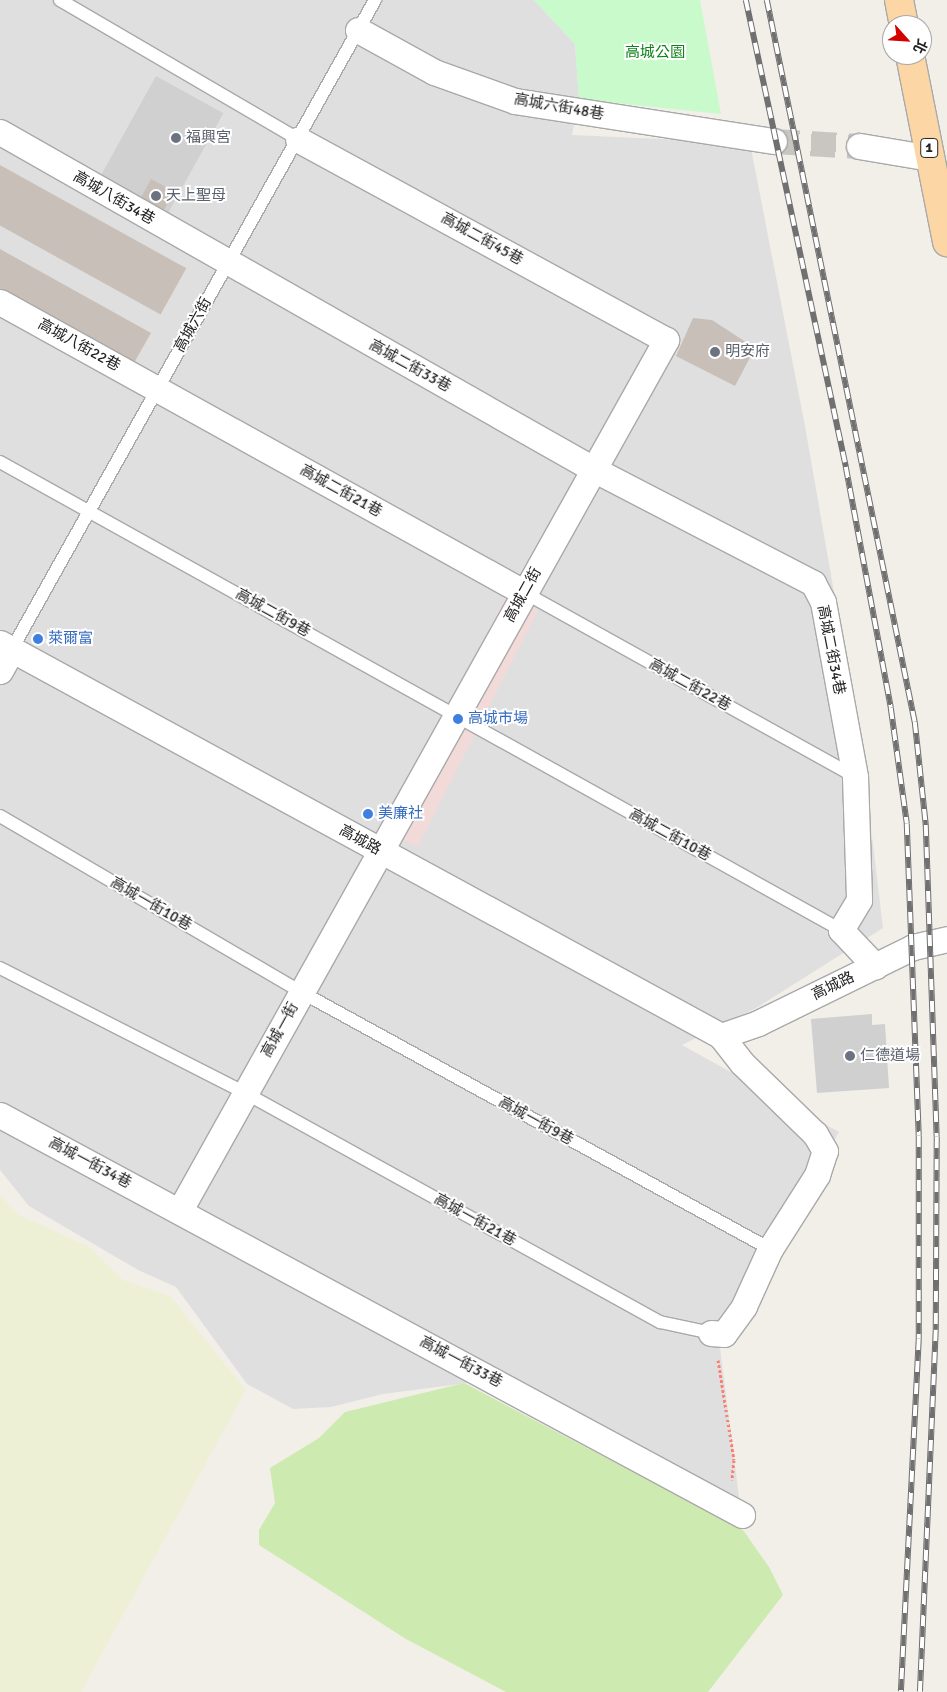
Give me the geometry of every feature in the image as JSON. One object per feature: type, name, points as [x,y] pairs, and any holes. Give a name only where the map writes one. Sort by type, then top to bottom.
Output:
[{"type":"main road","points":[[899,0],[902,15]]},
{"type":"main road","name":"1","points":[[912,65],[947,242]]},
{"type":"street","name":"高城六街48巷","points":[[358,30],[434,72],[515,101],[774,141]]},
{"type":"street","name":"高城八街34巷","points":[[0,132],[227,264]]},
{"type":"street","name":"高城二街45巷","points":[[298,139],[666,340]]},
{"type":"street","points":[[859,146],[931,158]]},
{"type":"street","name":"高城二街33巷","points":[[227,264],[593,469]]},
{"type":"street","name":"高城八街22巷","points":[[0,302],[158,388]]},
{"type":"street","name":"高城二街","points":[[380,851],[666,340]]},
{"type":"street","name":"高城二街21巷","points":[[158,388],[525,593]]},
{"type":"street","name":"高城二街34巷","points":[[593,469],[813,583],[823,602],[855,778],[859,900],[841,930]]},
{"type":"street","points":[[0,671],[6,646]]},
{"type":"street","name":"高城路","points":[[6,646],[721,1036],[742,1063],[815,1134],[825,1151],[817,1175],[803,1201],[770,1249]]},
{"type":"street","name":"高城一街","points":[[180,1210],[380,851]]},
{"type":"street","name":"高城二街10巷","points":[[841,930],[875,966]]},
{"type":"street","name":"高城路","points":[[721,1036],[758,1023],[913,947],[947,939]]},
{"type":"street","name":"高城一街34巷","points":[[0,1115],[180,1210]]},
{"type":"street","name":"高城一街33巷","points":[[180,1210],[736,1512]]},
{"type":"street","points":[[711,1333],[724,1334],[744,1306],[770,1249]]},
{"type":"lane","points":[[60,0],[298,139]]},
{"type":"lane","name":"高城六街","points":[[6,646],[89,511],[298,139],[358,30],[371,1]]},
{"type":"lane","name":"高城二街9巷","points":[[0,462],[456,716]]},
{"type":"lane","name":"高城二街22巷","points":[[525,593],[855,778]]},
{"type":"lane","name":"高城二街10巷","points":[[456,716],[841,930]]},
{"type":"lane","name":"高城一街10巷","points":[[0,816],[301,992]]},
{"type":"lane","name":"高城一街21巷","points":[[0,968],[245,1093],[660,1322],[711,1333]]},
{"type":"lane","name":"高城一街9巷","points":[[301,992],[770,1249]]},
{"type":"path","points":[[711,1333],[724,1384],[734,1460],[736,1512]]},
{"type":"shaded area","points":[[0,0],[534,0],[575,44],[579,99],[572,135],[750,143],[805,426],[862,753],[883,928],[756,1008],[682,1045],[839,1132],[720,1348],[743,1529],[475,1382],[383,1394],[331,1407],[293,1409],[247,1384],[176,1287],[138,1270],[29,1206],[0,1170]]},
{"type":"shaded area","name":"福興宮","points":[[156,76],[223,113],[163,222],[96,184]]},
{"type":"shaded area","name":"高城市場","points":[[507,594],[538,610],[417,847],[386,831]]},
{"type":"shaded area","name":"仁德道場","points":[[872,1014],[872,1025],[885,1024],[889,1088],[817,1093],[811,1019]]},
{"type":"green space","name":"高城公園","points":[[534,0],[700,0],[721,114],[579,99],[575,44]]},
{"type":"green space","points":[[0,1195],[19,1215],[88,1246],[123,1280],[170,1296],[246,1390],[81,1692],[0,1692]]},
{"type":"green space","points":[[464,1383],[743,1530],[769,1567],[783,1595],[708,1692],[506,1692],[406,1639],[259,1545],[259,1530],[275,1503],[270,1468],[319,1438],[345,1412]]},
{"type":"building","points":[[0,165],[186,268],[161,315],[0,226]]},
{"type":"building","name":"天上聖母","points":[[151,179],[174,191],[162,214],[139,202]]},
{"type":"building","points":[[0,249],[151,333],[130,370],[0,298]]},
{"type":"building","name":"明安府","points":[[693,318],[712,320],[755,348],[735,386],[676,356]]},
{"type":"tunnel","points":[[774,141],[859,146]]},
{"type":"railway","points":[[746,0],[846,467],[891,708],[907,824],[919,1136],[919,1339],[901,1692]]},
{"type":"railway","points":[[767,0],[915,722],[926,825],[937,1137],[936,1330],[920,1692]]},
{"type":"place","name":"福興宮","points":[[176,138]]},
{"type":"place","name":"天上聖母","points":[[156,196]]},
{"type":"place","name":"明安府","points":[[715,352]]},
{"type":"place","name":"萊爾富","points":[[38,639]]},
{"type":"place","name":"高城市場","points":[[458,719]]},
{"type":"place","name":"美廉社","points":[[368,814]]},
{"type":"place","name":"仁德道場","points":[[850,1056]]}]
